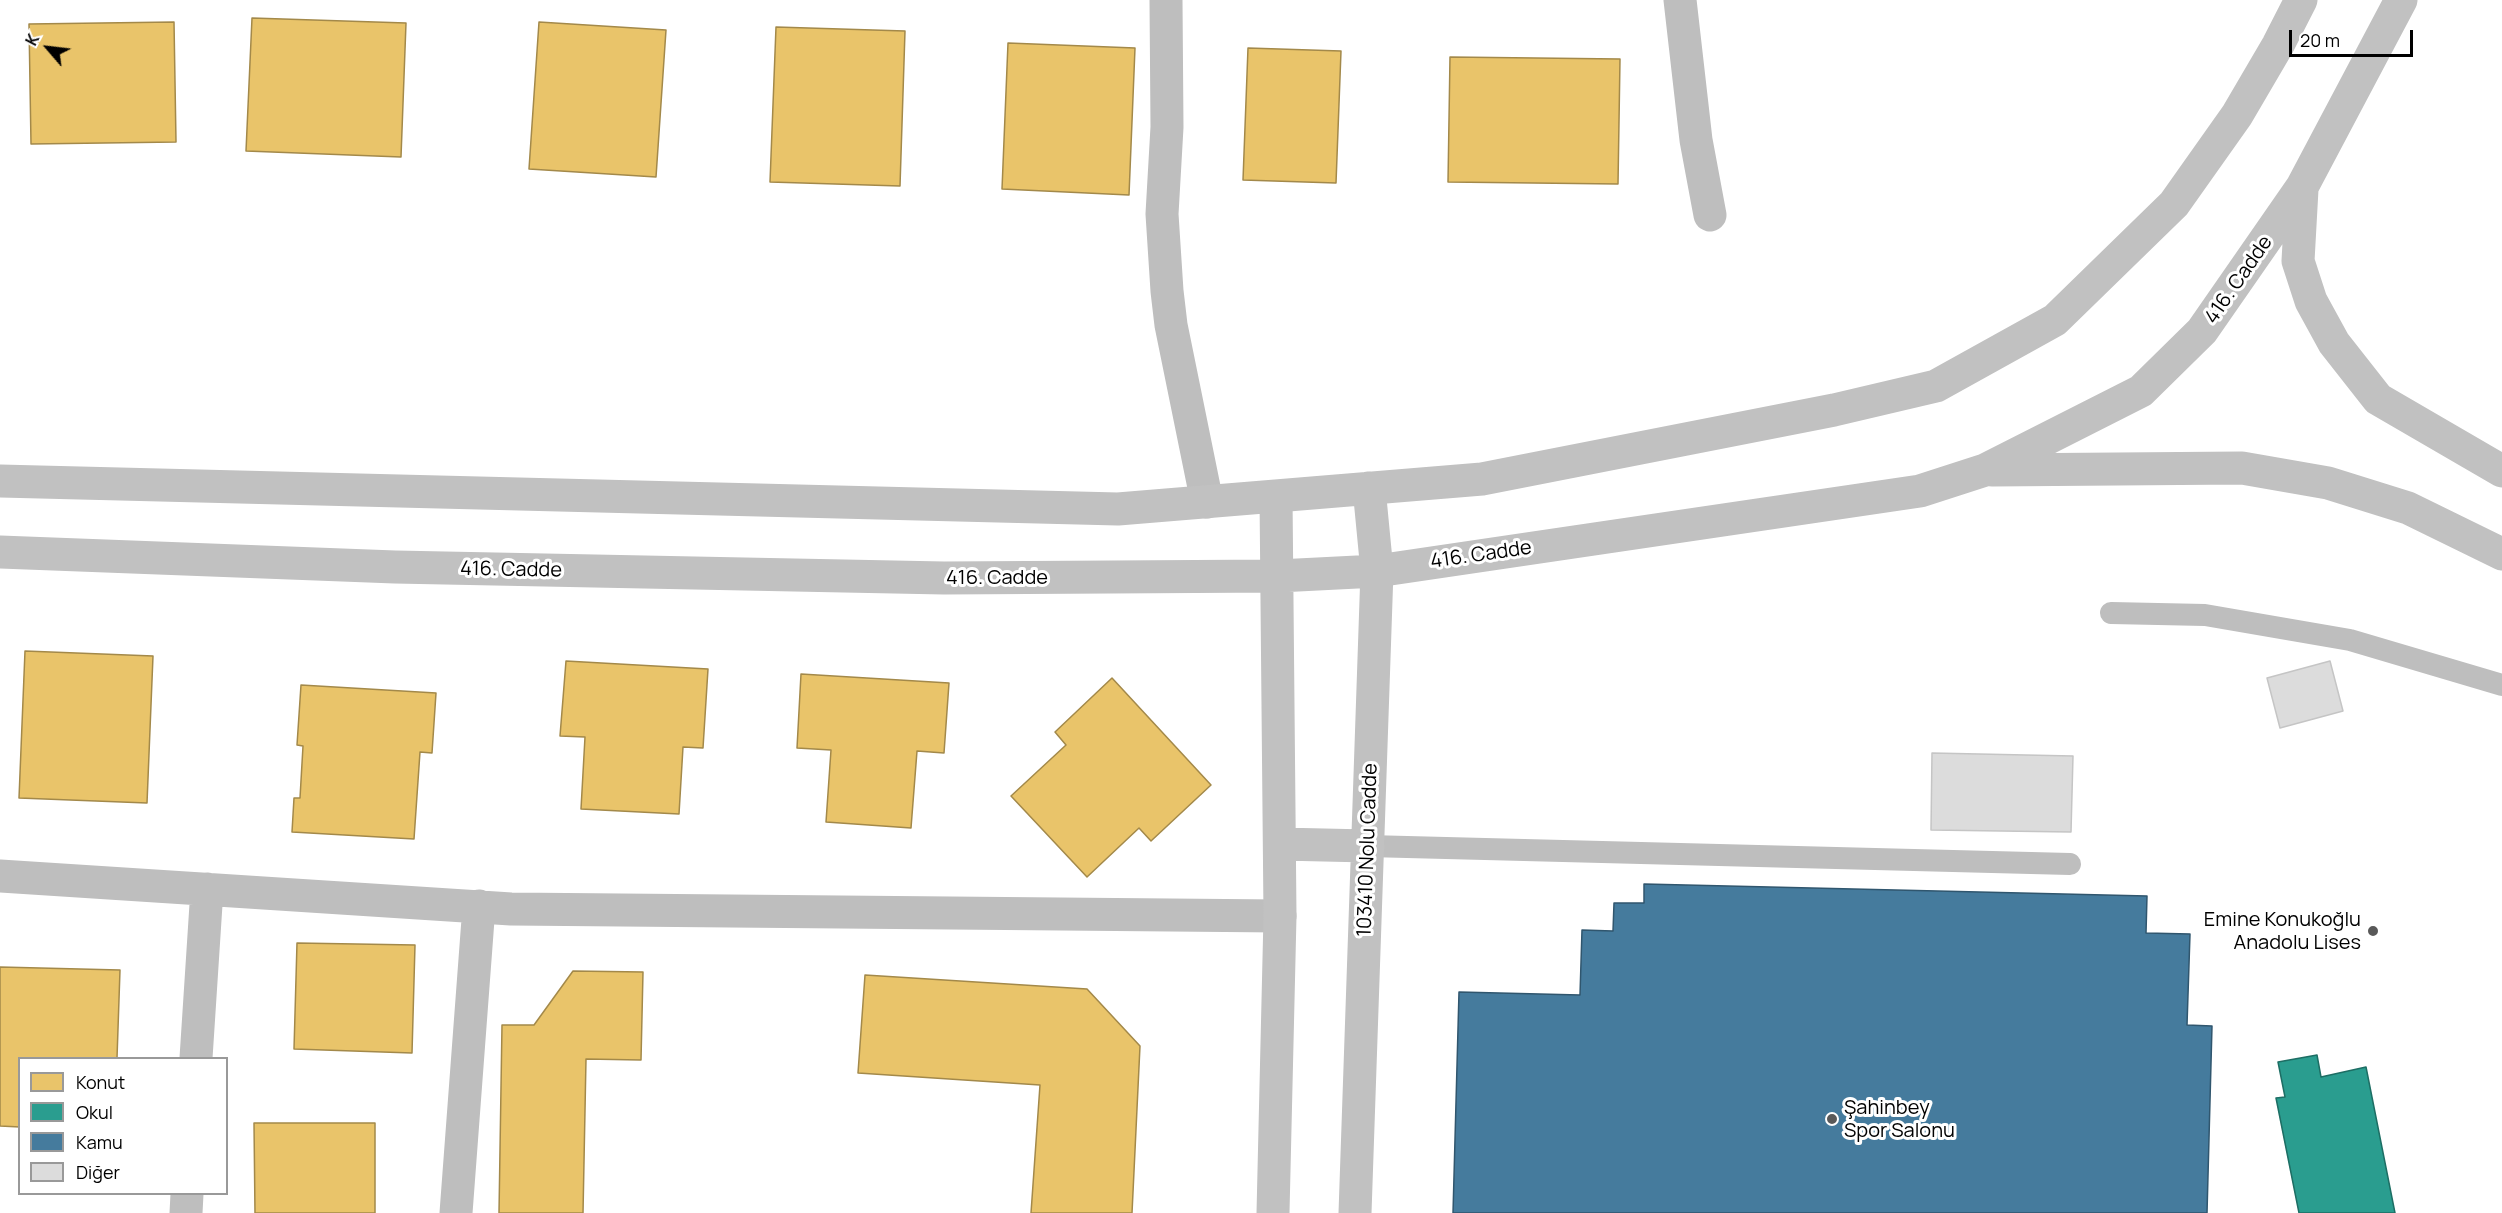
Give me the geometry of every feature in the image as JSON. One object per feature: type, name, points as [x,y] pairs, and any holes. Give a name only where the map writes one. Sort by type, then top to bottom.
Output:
[{"type":"main road","points":[[0,481],[1118,509],[1482,479],[1834,410],[1936,386],[2055,320],[2174,204],[2237,115],[2301,0]]},
{"type":"main road","name":"416. Cadde","points":[[0,552],[419,568],[944,578],[1278,576],[1377,571],[1920,491],[1984,470],[2141,391],[2202,331],[2302,187],[2401,0]]},
{"type":"main road","points":[[2302,187],[2298,261],[2311,301],[2334,343],[2378,399],[2502,471]]},
{"type":"main road","name":"416. Cadde","points":[[1984,470],[2242,468],[2328,483],[2408,508],[2502,554]]},
{"type":"main road","name":"103410 Nolu Cadde","points":[[1355,1213],[1377,571],[1369,488]]},
{"type":"main road","points":[[1273,1213],[1280,916],[1276,496]]},
{"type":"main road","points":[[1280,844],[1368,846]]},
{"type":"street","points":[[1166,0],[1167,127],[1162,214],[1167,291],[1171,325],[1207,502]]},
{"type":"street","points":[[1680,0],[1696,140],[1710,215]]},
{"type":"street","points":[[0,876],[523,909],[1280,916]]},
{"type":"street","points":[[196,1057],[207,889]]},
{"type":"street","points":[[456,1213],[480,906]]},
{"type":"street","points":[[186,1213],[187,1195]]},
{"type":"lane","points":[[2111,613],[2205,615],[2350,640],[2502,685]]},
{"type":"lane","points":[[1368,846],[2070,864]]},
{"type":"building: Konut","points":[[252,18],[406,23],[401,157],[246,151]]},
{"type":"building: Konut","points":[[174,22],[176,142],[31,144],[29,24]]},
{"type":"building: Konut","points":[[539,22],[666,30],[656,177],[529,169]]},
{"type":"building: Konut","points":[[776,27],[905,31],[900,186],[770,182]]},
{"type":"building: Konut","points":[[1008,43],[1135,48],[1129,195],[1002,189]]},
{"type":"building: Konut","points":[[1248,48],[1341,51],[1336,183],[1243,180]]},
{"type":"building: Konut","points":[[1450,57],[1620,59],[1618,184],[1448,182]]},
{"type":"building: Konut","points":[[25,651],[153,656],[147,803],[19,798]]},
{"type":"building: Konut","points":[[566,661],[708,669],[703,748],[683,747],[679,814],[581,809],[585,737],[560,736]]},
{"type":"building: Konut","points":[[801,674],[949,683],[944,753],[917,751],[911,828],[826,822],[831,750],[797,748]]},
{"type":"building: Konut","points":[[1112,678],[1211,785],[1151,841],[1139,828],[1087,877],[1011,796],[1066,745],[1055,732]]},
{"type":"building: Konut","points":[[301,685],[436,693],[432,753],[420,752],[414,839],[292,832],[294,798],[300,798],[303,746],[297,745]]},
{"type":"building: Konut","points":[[297,943],[415,945],[412,1053],[294,1049]]},
{"type":"building: Konut","points":[[0,967],[120,970],[117,1057],[18,1057],[18,1127],[0,1126]]},
{"type":"building: Konut","points":[[573,971],[643,972],[641,1060],[586,1059],[583,1213],[499,1213],[502,1025],[534,1025]]},
{"type":"building: Konut","points":[[865,975],[1087,989],[1140,1046],[1132,1213],[1031,1213],[1040,1085],[858,1073]]},
{"type":"building: Konut","points":[[254,1123],[375,1123],[375,1213],[255,1213]]},
{"type":"building: Okul","points":[[2317,1055],[2321,1077],[2366,1067],[2395,1213],[2299,1213],[2276,1098],[2285,1097],[2278,1062]]},
{"type":"building: Kamu","name":"Şahinbey Spor Salonu","points":[[1644,884],[2147,896],[2146,933],[2190,934],[2187,1025],[2212,1026],[2207,1213],[1453,1213],[1459,992],[1580,995],[1582,930],[1613,931],[1614,903],[1644,903]]},
{"type":"building: Diğer","points":[[2330,661],[2343,711],[2280,728],[2267,678]]},
{"type":"building: Diğer","points":[[1932,753],[2073,756],[2071,832],[1931,830]]},
{"type":"place","name":"Emine Konukoğlu Anadolu Lises","points":[[2373,931]]},
{"type":"place","name":"Şahinbey Spor Salonu","points":[[1832,1119]]}]
